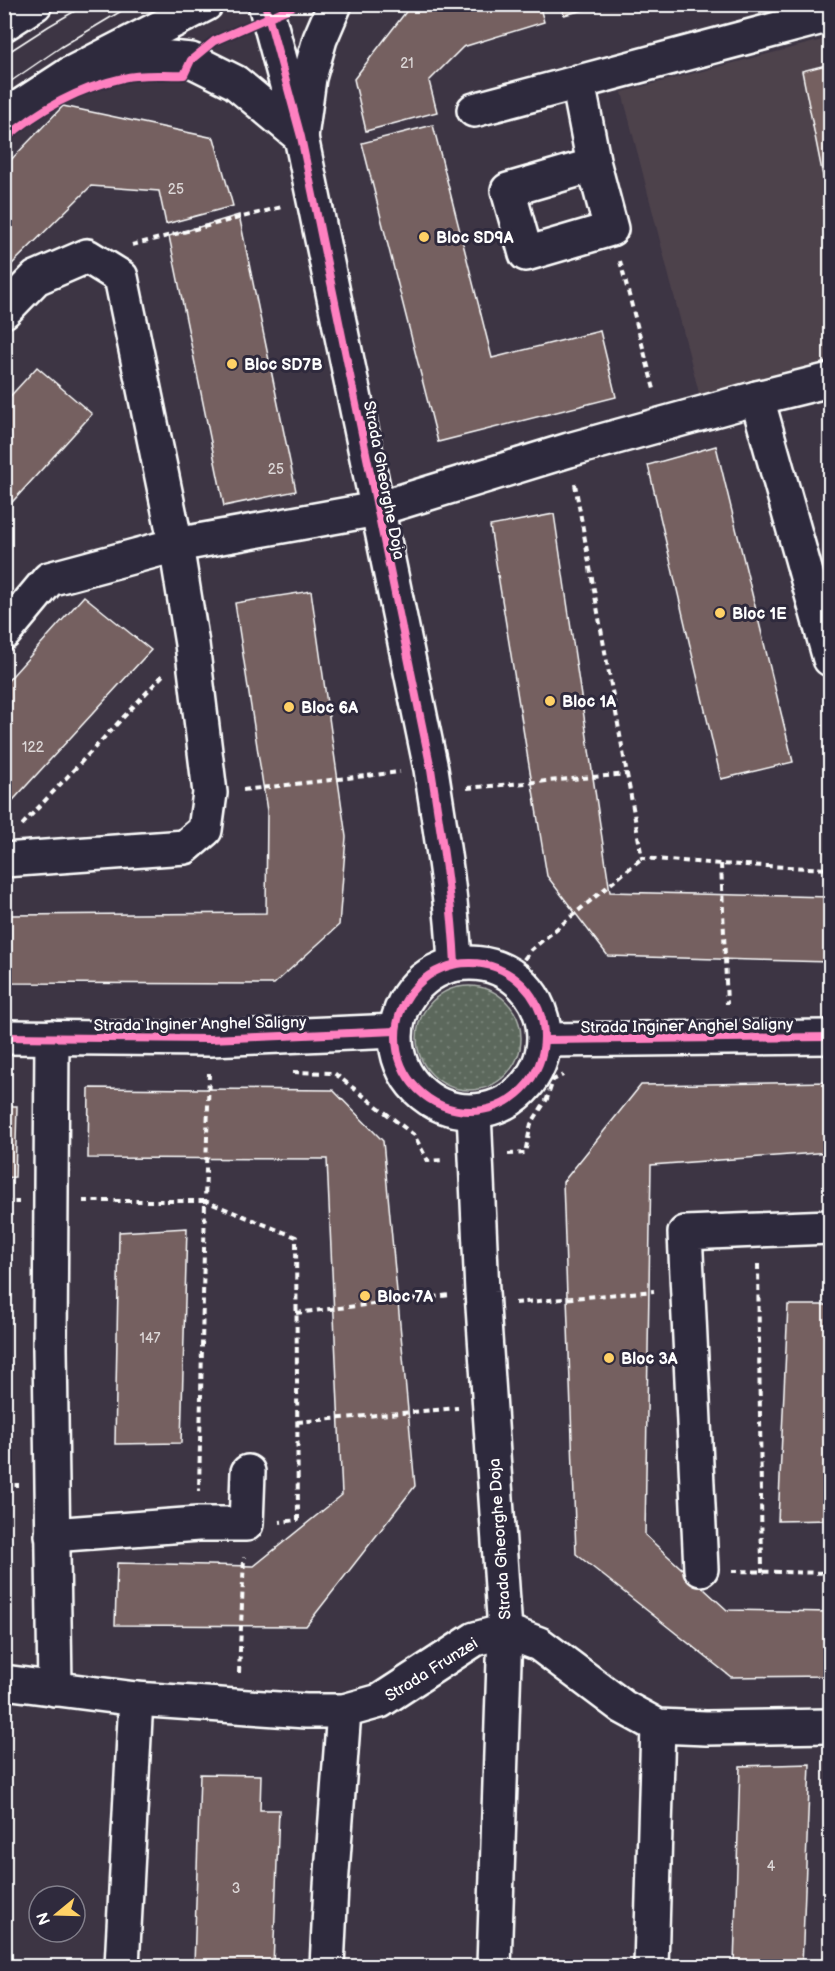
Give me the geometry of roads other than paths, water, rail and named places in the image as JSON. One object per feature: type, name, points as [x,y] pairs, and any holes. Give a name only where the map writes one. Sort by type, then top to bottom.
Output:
[{"type":"street","points":[[4,24],[35,4]]},
{"type":"street","points":[[4,117],[70,74],[206,4]]},
{"type":"street","name":"Strada Gheorghe Doja","points":[[265,4],[301,136],[433,780],[453,914],[455,964]]},
{"type":"street","points":[[301,136],[309,78],[320,39],[335,4]]},
{"type":"street","points":[[474,110],[831,15]]},
{"type":"street","points":[[70,74],[148,56],[191,60],[235,82],[301,136]]},
{"type":"street","points":[[578,82],[594,165],[611,228],[526,254],[508,190],[594,165]]},
{"type":"street","points":[[4,311],[36,278],[87,256],[121,277],[176,545],[192,644],[210,794],[206,830],[186,847],[4,860]]},
{"type":"street","points":[[4,633],[49,579],[176,545],[376,509],[569,450],[831,380]]},
{"type":"street","points":[[757,398],[831,659]]},
{"type":"street","points":[[474,963],[494,967],[511,976],[530,993],[541,1015],[544,1040],[540,1062],[530,1082],[515,1097],[495,1108],[474,1112],[451,1110],[430,1100],[412,1085],[401,1065],[396,1031],[400,1012],[409,995],[437,970],[455,964],[474,963]]},
{"type":"street","name":"Strada Inginer Anghel Saligny","points":[[4,1037],[210,1039],[396,1031]]},
{"type":"street","points":[[52,1037],[50,1349],[55,1689]]},
{"type":"street","name":"Strada Inginer Anghel Saligny","points":[[544,1040],[831,1037]]},
{"type":"street","name":"Strada Gheorghe Doja","points":[[474,1112],[489,1405],[506,1631],[494,1966]]},
{"type":"street","points":[[701,1569],[685,1233],[831,1227]]},
{"type":"street","points":[[52,1535],[198,1524],[246,1524],[248,1472]]},
{"type":"street","points":[[506,1631],[539,1644],[623,1707],[658,1726],[706,1728],[831,1726]]},
{"type":"street","name":"Strada Frunzei","points":[[4,1682],[136,1699],[345,1712],[380,1701],[476,1639],[506,1631]]},
{"type":"street","points":[[122,1966],[136,1699]]},
{"type":"street","points":[[327,1966],[345,1712]]},
{"type":"street","points":[[651,1966],[658,1726]]},
{"type":"tram line","points":[[4,55],[87,4]]},
{"type":"tram line","points":[[4,86],[61,47],[133,4]]},
{"type":"place","name":"Bloc SD9A","points":[[424,237]]},
{"type":"place","name":"Bloc SD7B","points":[[232,364]]},
{"type":"place","name":"Bloc 1E","points":[[720,613]]},
{"type":"place","name":"Bloc 1A","points":[[550,701]]},
{"type":"place","name":"Bloc 6A","points":[[289,707]]},
{"type":"place","name":"Bloc 7A","points":[[365,1296]]},
{"type":"place","name":"Bloc 3A","points":[[609,1358]]}]
